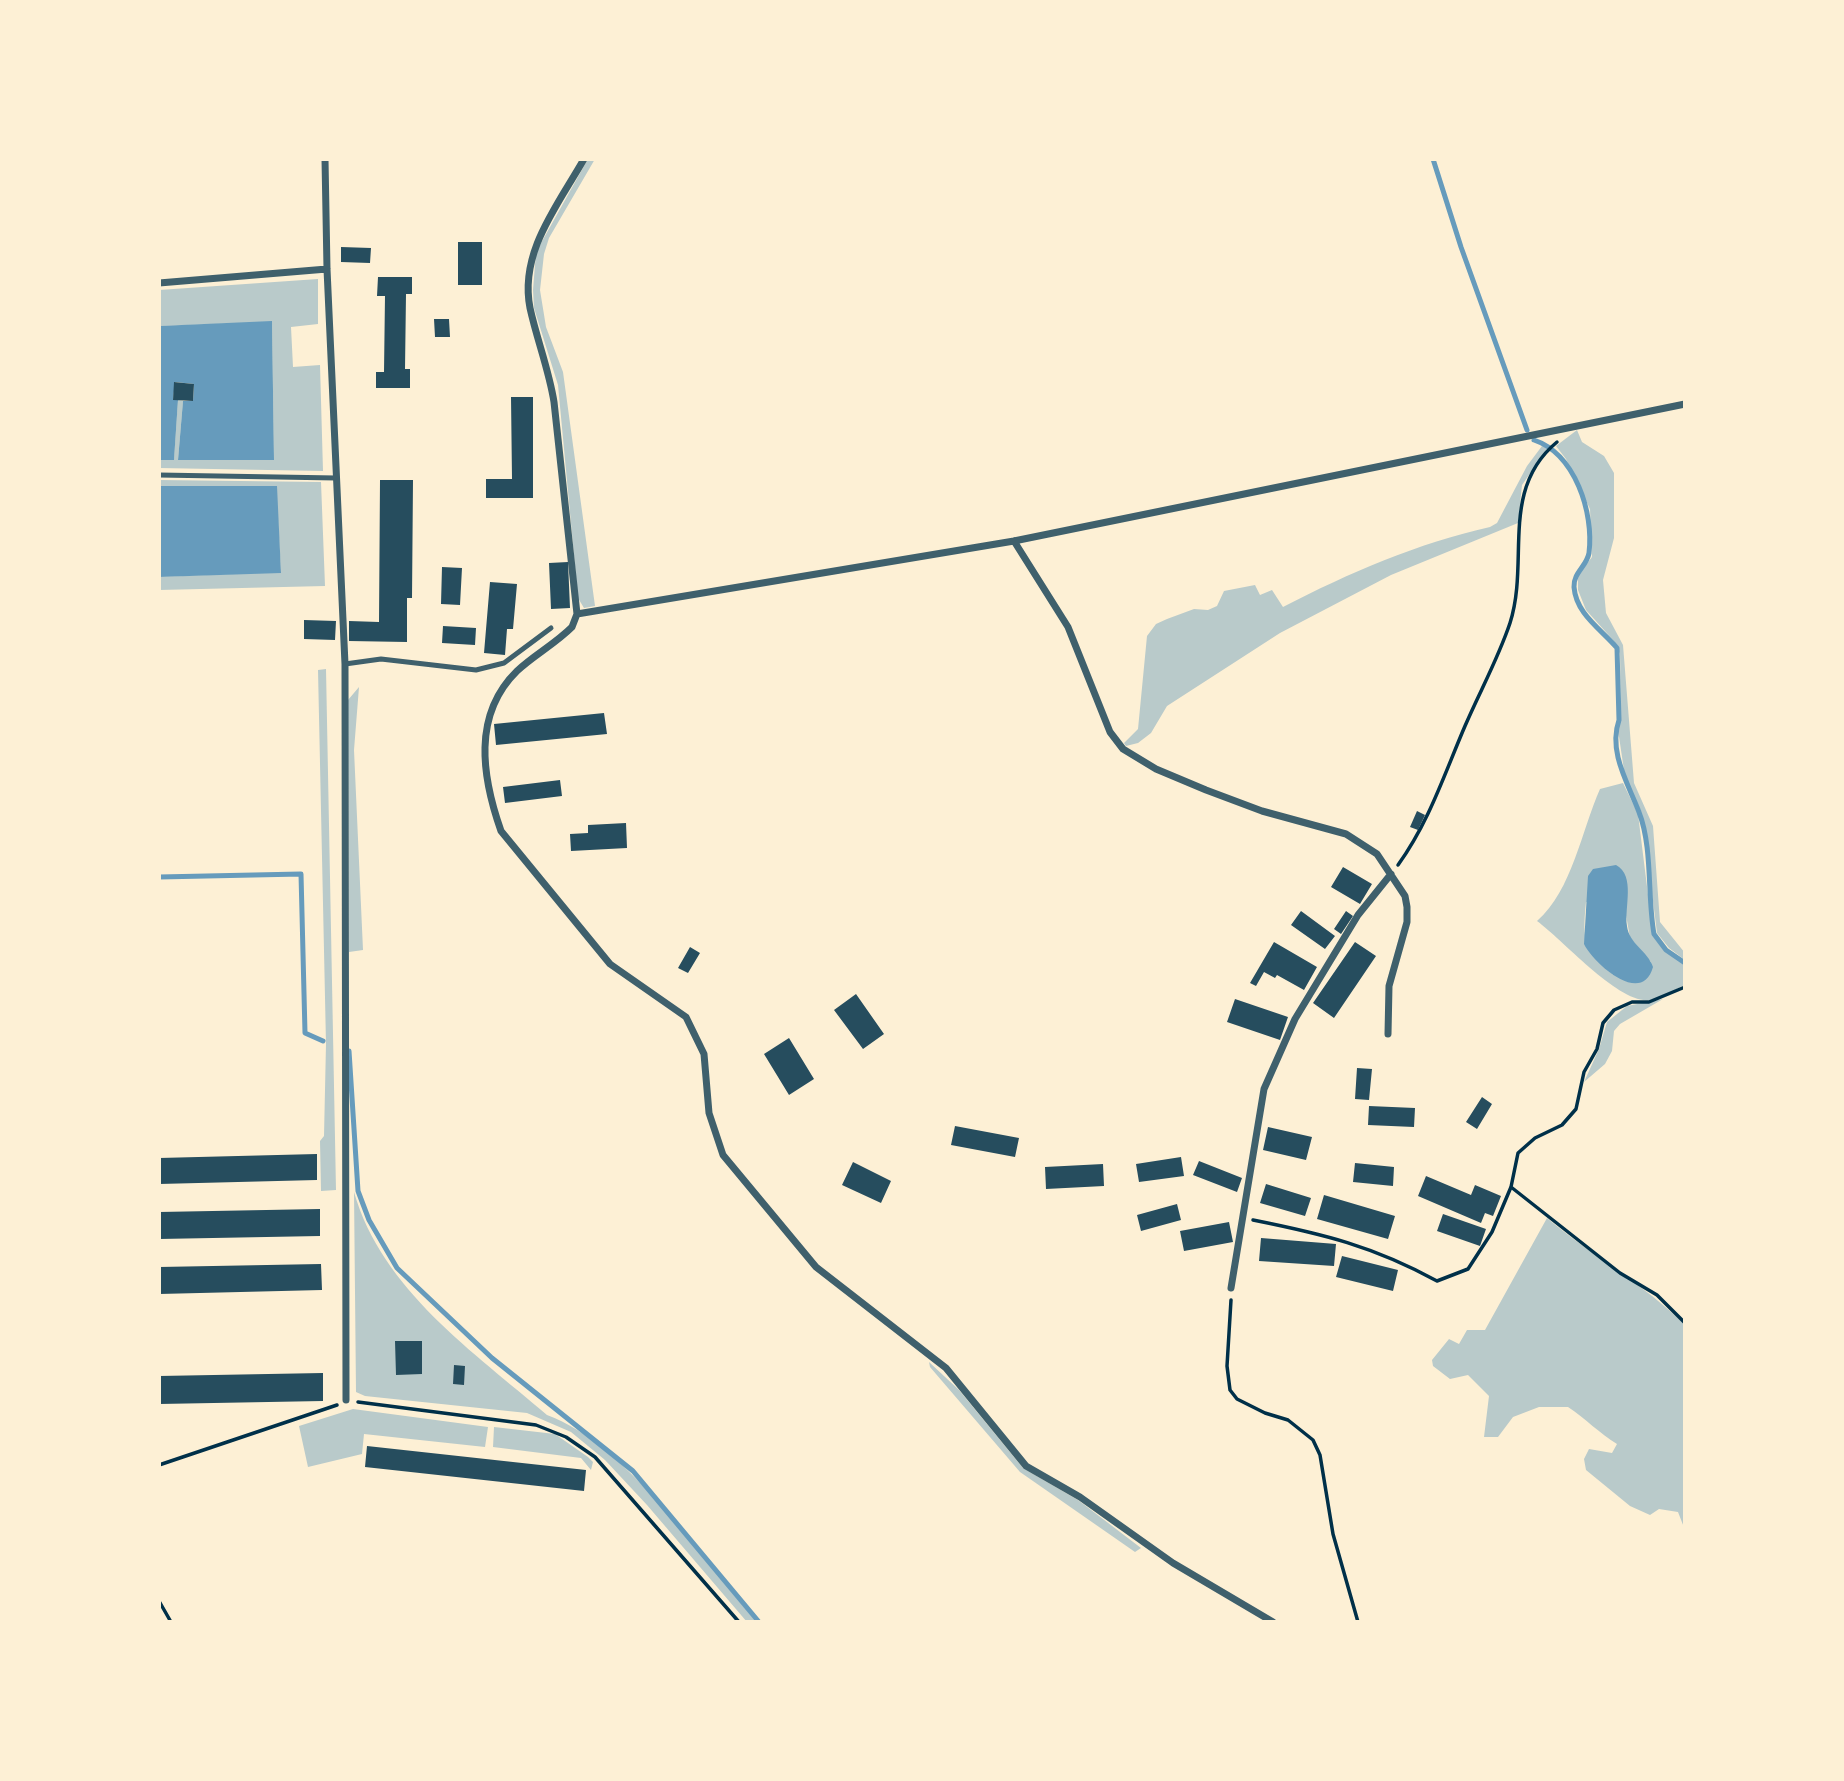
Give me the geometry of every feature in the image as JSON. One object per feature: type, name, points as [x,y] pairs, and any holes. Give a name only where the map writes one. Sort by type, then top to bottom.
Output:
[{"type":"street","points":[[326,159],[327,269],[345,664],[346,1400]]},
{"type":"street","points":[[584,159],[542,231],[532,253],[529,270],[530,306],[550,373],[577,614],[572,628],[505,684],[488,714],[484,750],[495,812],[511,847],[610,964],[686,1017],[704,1054],[709,1113],[723,1155],[816,1267],[946,1368],[1026,1466],[1080,1497],[1173,1563],[1273,1622]]},
{"type":"street","points":[[159,283],[327,269]]},
{"type":"street","points":[[577,614],[1014,541],[1685,404]]},
{"type":"street","points":[[1014,541],[1068,627],[1110,732],[1123,749],[1156,769],[1206,790],[1262,811],[1346,834],[1377,854],[1405,896],[1407,922],[1389,986],[1388,1034]]},
{"type":"street","points":[[1231,1287],[1264,1089],[1295,1019],[1358,915],[1391,874]]},
{"type":"lane","points":[[159,475],[336,478]]},
{"type":"lane","points":[[345,664],[381,659],[476,670],[504,663],[551,628]]},
{"type":"path","points":[[1391,874],[1420,835],[1434,806],[1511,619],[1523,487],[1552,446],[1575,428]]},
{"type":"path","points":[[1243,1218],[1340,1238],[1404,1263],[1437,1280],[1468,1269],[1492,1232],[1511,1187],[1518,1153],[1535,1138],[1562,1125],[1576,1109],[1584,1072],[1597,1049],[1603,1023],[1614,1010],[1632,1002],[1649,1002],[1685,987]]},
{"type":"path","points":[[1511,1187],[1619,1273],[1657,1295],[1685,1323]]},
{"type":"path","points":[[1231,1287],[1227,1366],[1230,1390],[1237,1399],[1265,1413],[1288,1420],[1313,1440],[1320,1455],[1333,1534],[1358,1622]]},
{"type":"path","points":[[159,1465],[322,1412],[346,1400],[537,1425],[566,1437],[595,1457],[739,1622]]},
{"type":"path","points":[[159,1601],[171,1622]]},
{"type":"shaded area","points":[[588,159],[595,159],[549,238],[544,254],[540,290],[546,327],[563,372],[595,606],[584,608],[578,598],[558,385],[534,308],[533,290],[536,252]]},
{"type":"shaded area","points":[[318,279],[318,324],[291,327],[293,367],[320,365],[323,471],[159,468],[159,460],[174,459],[178,400],[183,401],[178,460],[274,460],[272,322],[159,326],[159,290]]},
{"type":"shaded area","points":[[1577,430],[1582,442],[1604,456],[1614,473],[1614,538],[1603,580],[1606,613],[1623,645],[1634,783],[1653,826],[1660,922],[1685,953],[1685,960],[1669,948],[1657,933],[1642,813],[1625,777],[1618,730],[1621,717],[1620,654],[1614,641],[1586,610],[1578,590],[1578,575],[1592,557],[1590,509],[1566,459],[1556,446]]},
{"type":"shaded area","points":[[1542,446],[1548,448],[1522,485],[1518,523],[1391,575],[1280,633],[1167,706],[1151,733],[1138,743],[1126,746],[1124,743],[1138,729],[1147,636],[1156,624],[1194,609],[1208,610],[1217,606],[1224,591],[1255,585],[1260,595],[1272,590],[1283,607],[1384,560],[1437,541],[1490,527],[1497,523],[1527,466]]},
{"type":"shaded area","points":[[159,480],[321,482],[325,586],[159,590],[159,577],[281,572],[276,486],[159,486]]},
{"type":"shaded area","points":[[326,669],[336,1190],[321,1191],[320,1141],[324,1136],[326,1044],[318,670]]},
{"type":"shaded area","points":[[359,687],[354,750],[363,950],[349,952],[348,700]]},
{"type":"shaded area","points":[[1623,783],[1638,814],[1653,935],[1665,951],[1685,965],[1685,985],[1650,1000],[1638,999],[1608,982],[1537,921],[1549,908],[1568,877],[1600,789]],"holes":[[[1586,902],[1626,915],[1630,938],[1651,962],[1613,975],[1596,958],[1587,943],[1584,927]]]},
{"type":"shaded area","points":[[1663,999],[1620,1024],[1614,1031],[1612,1051],[1605,1064],[1584,1082],[1599,1049],[1607,1022],[1627,1006]]},
{"type":"shaded area","points":[[354,1192],[367,1227],[386,1259],[408,1289],[434,1317],[547,1415],[577,1430],[606,1451],[634,1477],[661,1505],[757,1622],[747,1622],[647,1505],[605,1460],[571,1432],[527,1413],[365,1396],[356,1392]]},
{"type":"shaded area","points":[[1547,1218],[1652,1296],[1685,1325],[1685,1530],[1678,1512],[1659,1509],[1650,1515],[1630,1506],[1586,1470],[1584,1459],[1589,1449],[1612,1453],[1617,1444],[1568,1407],[1539,1407],[1513,1417],[1498,1437],[1484,1437],[1489,1396],[1468,1375],[1450,1379],[1433,1366],[1432,1360],[1449,1339],[1459,1344],[1467,1330],[1485,1330]]},
{"type":"shaded area","points":[[929,1362],[959,1390],[1023,1468],[1078,1500],[1141,1548],[1135,1552],[1020,1472],[930,1367]]},
{"type":"shaded area","points":[[353,1409],[488,1427],[485,1447],[364,1434],[362,1454],[308,1467],[299,1426]]},
{"type":"shaded area","points":[[494,1427],[555,1434],[593,1462],[591,1470],[581,1458],[493,1447]]},
{"type":"water","points":[[272,321],[274,460],[178,460],[183,401],[193,401],[194,384],[175,382],[173,400],[178,400],[174,460],[159,460],[159,326]]},
{"type":"water","points":[[159,486],[277,486],[281,573],[159,577]]},
{"type":"water","points":[[1616,865],[1626,876],[1628,932],[1653,967],[1647,978],[1639,983],[1618,978],[1597,961],[1584,944],[1588,876],[1593,869]]},
{"type":"building","points":[[458,242],[482,242],[482,285],[458,285]]},
{"type":"building","points":[[341,247],[371,248],[370,263],[341,262]]},
{"type":"building","points":[[378,277],[412,277],[412,294],[406,294],[405,369],[410,369],[410,388],[376,388],[376,372],[384,372],[385,296],[377,296]]},
{"type":"building","points":[[434,319],[449,319],[450,337],[435,337]]},
{"type":"building","points":[[174,382],[194,384],[193,401],[173,400]]},
{"type":"building","points":[[511,397],[533,397],[533,498],[486,498],[486,479],[512,479]]},
{"type":"building","points":[[380,480],[413,480],[412,598],[407,598],[407,642],[349,641],[349,621],[379,622]]},
{"type":"building","points":[[568,562],[570,608],[551,609],[549,563]]},
{"type":"building","points":[[442,567],[462,568],[460,605],[441,604]]},
{"type":"building","points":[[490,582],[517,584],[513,629],[507,629],[505,655],[484,653]]},
{"type":"building","points":[[304,620],[336,621],[335,640],[304,639]]},
{"type":"building","points":[[443,626],[476,628],[475,645],[442,643]]},
{"type":"building","points":[[604,713],[607,734],[496,745],[494,724]]},
{"type":"building","points":[[560,780],[562,796],[505,803],[503,787]]},
{"type":"building","points":[[1417,811],[1425,815],[1418,830],[1410,827]]},
{"type":"building","points":[[626,823],[627,848],[571,851],[570,834],[588,833],[588,825]]},
{"type":"building","points":[[1343,867],[1372,884],[1360,904],[1331,887]]},
{"type":"building","points":[[1301,911],[1335,936],[1325,949],[1291,925]]},
{"type":"building","points":[[1346,911],[1353,916],[1341,934],[1334,929]]},
{"type":"building","points":[[1274,942],[1317,967],[1304,990],[1277,975],[1275,978],[1264,972],[1256,986],[1250,983]]},
{"type":"building","points":[[1355,942],[1376,956],[1334,1018],[1313,1003]]},
{"type":"building","points":[[690,947],[700,953],[688,973],[678,968]]},
{"type":"building","points":[[856,994],[884,1034],[863,1049],[834,1010]]},
{"type":"building","points":[[1235,999],[1288,1017],[1280,1040],[1227,1022]]},
{"type":"building","points":[[789,1038],[814,1079],[789,1095],[764,1054]]},
{"type":"building","points":[[1357,1068],[1372,1069],[1369,1100],[1355,1099]]},
{"type":"building","points":[[1482,1097],[1492,1104],[1477,1129],[1466,1122]]},
{"type":"building","points":[[1369,1106],[1415,1108],[1414,1127],[1368,1125]]},
{"type":"building","points":[[955,1126],[1019,1138],[1015,1157],[951,1145]]},
{"type":"building","points":[[1268,1127],[1312,1137],[1306,1160],[1263,1150]]},
{"type":"building","points":[[317,1154],[317,1180],[159,1184],[159,1158]]},
{"type":"building","points":[[1181,1157],[1184,1176],[1139,1182],[1136,1164]]},
{"type":"building","points":[[1199,1161],[1242,1178],[1237,1192],[1193,1175]]},
{"type":"building","points":[[853,1162],[891,1181],[881,1203],[842,1185]]},
{"type":"building","points":[[1355,1163],[1394,1167],[1393,1186],[1353,1182]]},
{"type":"building","points":[[1103,1164],[1104,1186],[1046,1189],[1045,1167]]},
{"type":"building","points":[[1426,1176],[1471,1195],[1475,1185],[1501,1196],[1493,1216],[1485,1213],[1481,1223],[1418,1196]]},
{"type":"building","points":[[1266,1184],[1311,1198],[1305,1216],[1260,1203]]},
{"type":"building","points":[[1324,1195],[1395,1216],[1388,1239],[1317,1219]]},
{"type":"building","points":[[1177,1204],[1181,1220],[1141,1231],[1137,1215]]},
{"type":"building","points":[[320,1209],[320,1236],[159,1239],[159,1212]]},
{"type":"building","points":[[1443,1214],[1486,1229],[1480,1246],[1437,1231]]},
{"type":"building","points":[[1229,1222],[1233,1242],[1184,1251],[1180,1231]]},
{"type":"building","points":[[1261,1238],[1336,1244],[1334,1266],[1259,1261]]},
{"type":"building","points":[[1342,1256],[1398,1270],[1393,1291],[1336,1277]]},
{"type":"building","points":[[321,1264],[322,1290],[159,1294],[159,1267]]},
{"type":"building","points":[[395,1341],[422,1341],[422,1374],[396,1375]]},
{"type":"building","points":[[454,1365],[465,1366],[464,1385],[453,1384]]},
{"type":"building","points":[[323,1373],[323,1401],[159,1404],[159,1376]]},
{"type":"building","points":[[367,1446],[586,1470],[584,1491],[365,1467]]},
{"type":"waterway","points":[[1433,159],[1461,247],[1527,430]]},
{"type":"waterway","points":[[1534,440],[1561,458],[1571,471],[1585,503],[1590,537],[1589,553],[1574,582],[1576,597],[1584,613],[1617,648],[1619,720],[1616,744],[1621,767],[1643,826],[1654,934],[1666,950],[1685,963]]},
{"type":"waterway","points":[[159,877],[301,874],[305,1033],[323,1041]]},
{"type":"waterway","points":[[349,1051],[358,1191],[369,1220],[397,1268],[492,1358],[633,1471],[759,1622]]}]
